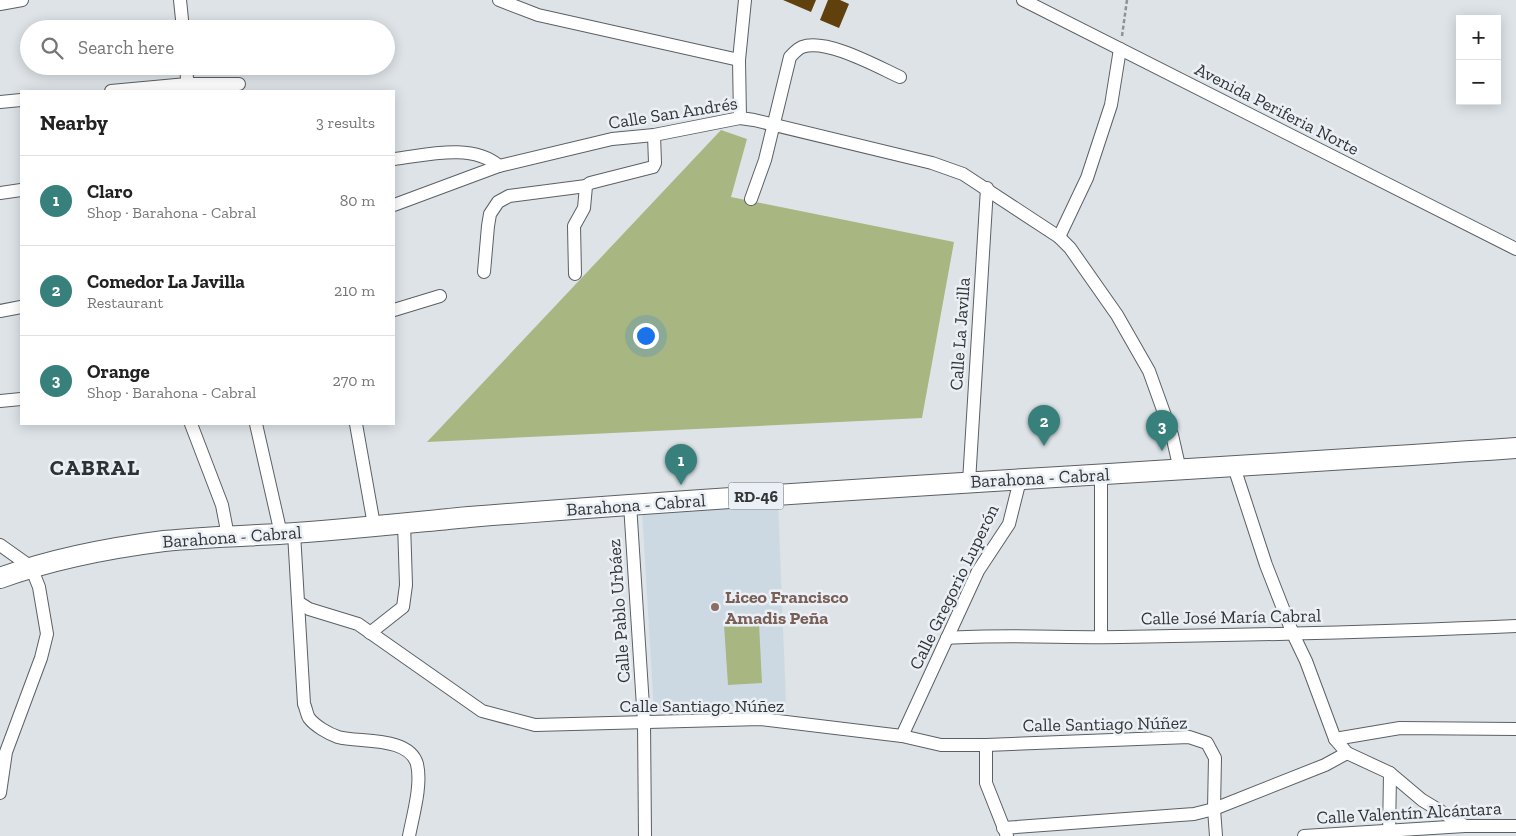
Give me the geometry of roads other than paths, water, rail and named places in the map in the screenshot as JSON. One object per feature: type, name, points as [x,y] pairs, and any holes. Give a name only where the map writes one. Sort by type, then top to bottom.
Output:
[{"type":"main road","name":"Barahona - Cabral","points":[[0,578],[31,567],[81,555],[164,541],[288,533],[630,504],[1516,448]]},
{"type":"street","points":[[0,4],[22,0]]},
{"type":"street","points":[[180,0],[181,20]]},
{"type":"street","points":[[499,0],[538,15],[739,60]]},
{"type":"street","points":[[740,118],[739,60],[745,0]]},
{"type":"street","name":"Avenida Periferia Norte","points":[[1023,0],[1516,249]]},
{"type":"street","points":[[751,199],[765,160],[790,57],[800,48],[814,45],[830,47],[900,77]]},
{"type":"street","points":[[1059,237],[1087,178],[1110,105],[1120,49]]},
{"type":"street","points":[[186,75],[187,88]]},
{"type":"street","points":[[136,90],[239,84]]},
{"type":"street","points":[[0,102],[20,100]]},
{"type":"street","name":"Calle San Andrés","points":[[395,205],[500,166],[612,140],[654,135],[740,118],[774,124],[932,163],[963,174],[987,188],[1059,237],[1070,248],[1118,315],[1149,371],[1172,435],[1180,470]]},
{"type":"street","points":[[484,272],[490,214],[498,202],[509,196],[586,186],[590,183],[653,167],[655,163],[654,135]]},
{"type":"street","points":[[395,159],[457,152],[479,154],[500,166]]},
{"type":"street","points":[[575,274],[574,226],[584,208],[586,186]]},
{"type":"street","name":"Calle La Javilla","points":[[969,482],[987,188]]},
{"type":"street","points":[[0,193],[20,190]]},
{"type":"street","points":[[395,310],[440,296]]},
{"type":"street","points":[[0,311],[20,307]]},
{"type":"street","points":[[0,401],[20,399]]},
{"type":"street","points":[[191,425],[222,505],[228,536]]},
{"type":"street","points":[[256,425],[288,533],[298,602],[304,704],[309,718],[320,728],[338,737],[387,743],[410,753],[416,762],[418,776],[409,836]]},
{"type":"street","points":[[356,425],[374,525]]},
{"type":"street","points":[[1234,467],[1266,565],[1293,634],[1306,661],[1335,739],[1347,753],[1390,773],[1422,800],[1465,826]]},
{"type":"street","points":[[1101,475],[1101,637]]},
{"type":"street","name":"Calle Gregorio Luperón","points":[[902,736],[978,571],[1009,524],[1020,480]]},
{"type":"street","name":"Calle Pablo Urbáez","points":[[630,504],[644,722],[646,836]]},
{"type":"street","points":[[370,633],[403,607],[406,586],[404,523]]},
{"type":"street","points":[[0,545],[31,567],[39,587],[47,634],[41,658],[6,752],[0,793]]},
{"type":"street","name":"Calle Santiago Núñez","points":[[298,602],[309,608],[358,624],[482,711],[534,725],[761,720],[902,736],[941,744],[986,745],[1189,737],[1207,742],[1215,758],[1214,809]]},
{"type":"street","name":"Calle José María Cabral","points":[[947,638],[973,636],[1101,637],[1293,634],[1516,626]]},
{"type":"street","points":[[1335,739],[1400,728],[1516,730]]},
{"type":"street","points":[[986,745],[986,783],[1005,832],[1194,814],[1214,809],[1325,765],[1347,753]]},
{"type":"street","points":[[1389,833],[1390,773]]},
{"type":"street","points":[[1214,809],[1216,836]]},
{"type":"street","name":"Calle Valentín Alcántara","points":[[1304,836],[1389,833],[1465,826],[1516,826]]},
{"type":"place","name":"Comedor La Javilla","points":[[1044,446]]},
{"type":"place","name":"Orange","points":[[1162,451]]},
{"type":"place","name":"Claro","points":[[681,485]]},
{"type":"place","name":"Liceo Francisco Amadis Peña","points":[[715,607]]},
{"type":"district","name":"CABRAL","points":[[95,467]]}]
